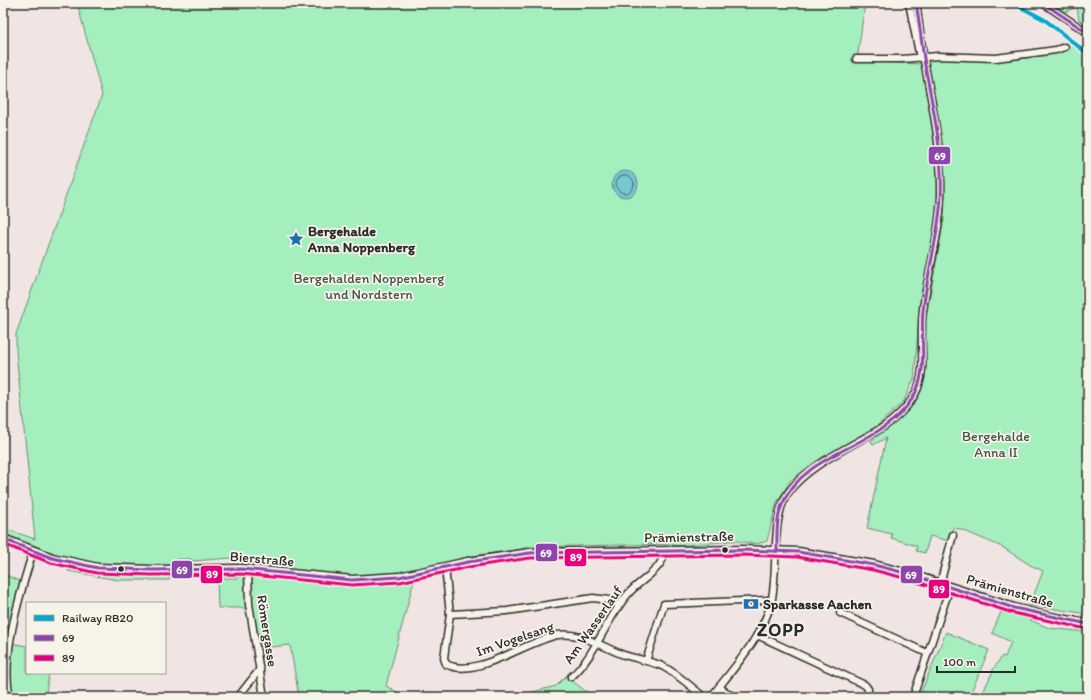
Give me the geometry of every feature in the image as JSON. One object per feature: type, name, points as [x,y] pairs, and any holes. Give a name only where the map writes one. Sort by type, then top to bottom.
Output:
[{"type":"main road","name":"Bierstraße","points":[[3,539],[33,551],[74,564],[106,568],[151,570],[248,569],[352,580],[381,579],[428,571]]},
{"type":"main road","name":"Prämienstraße","points":[[428,571],[530,553],[777,551],[814,554],[860,562],[940,584],[1014,608],[1088,624]]},
{"type":"street","points":[[711,697],[763,626],[772,600],[777,551],[778,518],[782,504],[797,481],[813,469],[895,419],[912,399],[921,378],[923,365],[923,312],[940,221],[941,180],[936,131],[922,58],[909,3]]},
{"type":"street","points":[[916,3],[922,58]]},
{"type":"street","points":[[1043,3],[1087,32]]},
{"type":"street","points":[[856,59],[996,58],[1056,50],[1065,47]]},
{"type":"street","points":[[940,584],[953,535]]},
{"type":"street","points":[[10,697],[6,676],[8,640],[33,551]]},
{"type":"street","name":"Am Wasserlauf","points":[[571,677],[581,666],[619,605],[629,593],[661,564],[665,551]]},
{"type":"street","points":[[445,567],[450,614],[507,611],[593,598],[609,600],[619,605]]},
{"type":"street","name":"Römergasse","points":[[248,569],[249,604],[264,697]]},
{"type":"street","points":[[913,697],[950,587]]},
{"type":"street","points":[[646,661],[664,604],[772,600]]},
{"type":"street","points":[[840,613],[927,653]]},
{"type":"street","name":"Im Vogelsang","points":[[450,614],[444,658],[446,664],[452,667],[485,664],[557,636],[577,635],[596,642]]},
{"type":"street","points":[[757,635],[865,685],[868,689],[868,697]]},
{"type":"street","points":[[596,642],[624,654],[662,666],[676,674],[704,697]]},
{"type":"street","points":[[238,697],[260,669]]},
{"type":"street","points":[[719,687],[733,697]]},
{"type":"green space","name":"Bergehalden Noppenberg und Nordstern","points":[[77,3],[865,3],[857,61],[922,64],[942,183],[935,236],[920,308],[914,379],[904,401],[875,428],[803,471],[790,481],[777,502],[767,541],[762,543],[753,543],[730,541],[673,546],[673,544],[525,547],[524,549],[471,556],[417,569],[386,686],[406,697],[299,697],[290,645],[253,649],[247,608],[218,608],[217,578],[238,578],[244,557],[192,561],[191,559],[177,559],[169,580],[118,580],[68,571],[71,559],[3,535],[3,528],[35,539],[16,351],[16,334],[102,95]]},
{"type":"green space","points":[[1050,3],[1088,3],[1088,25],[1079,20],[1077,7],[1065,12]]},
{"type":"green space","name":"Bergehalde Anna II","points":[[1075,46],[1088,58],[1088,614],[1030,605],[1043,571],[1030,565],[1002,547],[960,529],[953,528],[949,541],[930,536],[925,553],[916,551],[917,546],[891,538],[892,534],[867,528],[886,438],[873,445],[871,441],[893,424],[915,399],[925,363],[925,323],[944,219],[945,184],[942,141],[927,58],[983,61],[1019,59],[1056,52]]},
{"type":"green space","points":[[3,574],[20,581],[5,642],[26,646],[26,674],[49,674],[46,693],[95,697],[3,697]]},
{"type":"green space","points":[[1001,612],[1028,619],[1049,628],[1088,632],[1088,697],[981,697],[994,668],[1002,656],[1005,657],[1011,642],[992,633]]},
{"type":"green space","points":[[946,632],[989,650],[969,697],[919,697]]},
{"type":"green space","points":[[566,676],[593,697],[513,697],[556,686]]},
{"type":"water","points":[[625,171],[634,175],[638,184],[634,193],[625,197],[616,193],[612,184],[616,175]]},
{"type":"rail line","name":"RB20","points":[[1013,3],[1045,20],[1088,54]]},
{"type":"transit line","name":"69","points":[[777,551],[777,528],[780,510],[793,487],[808,472],[825,460],[863,440],[882,428],[898,415],[912,399],[920,378],[923,356],[923,311],[940,211],[941,165],[916,3]]},
{"type":"transit line","name":"69","points":[[1043,3],[1088,33]]},
{"type":"transit line","name":"69","points":[[3,539],[52,558],[98,568],[151,570],[241,569],[352,580],[399,577],[468,562],[530,553],[743,550],[798,552],[874,565],[909,574],[1014,608],[1088,624]]},
{"type":"transit line","name":"89","points":[[3,544],[51,563],[97,573],[151,575],[241,574],[352,585],[400,582],[469,567],[530,558],[743,555],[797,557],[873,570],[908,579],[1013,613],[1087,629]]},
{"type":"place","name":"Bergehalde Anna Noppenberg","points":[[296,239]]},
{"type":"place","name":"Sparkasse Aachen","points":[[751,604]]},
{"type":"district","name":"ZOPP","points":[[781,630]]}]
